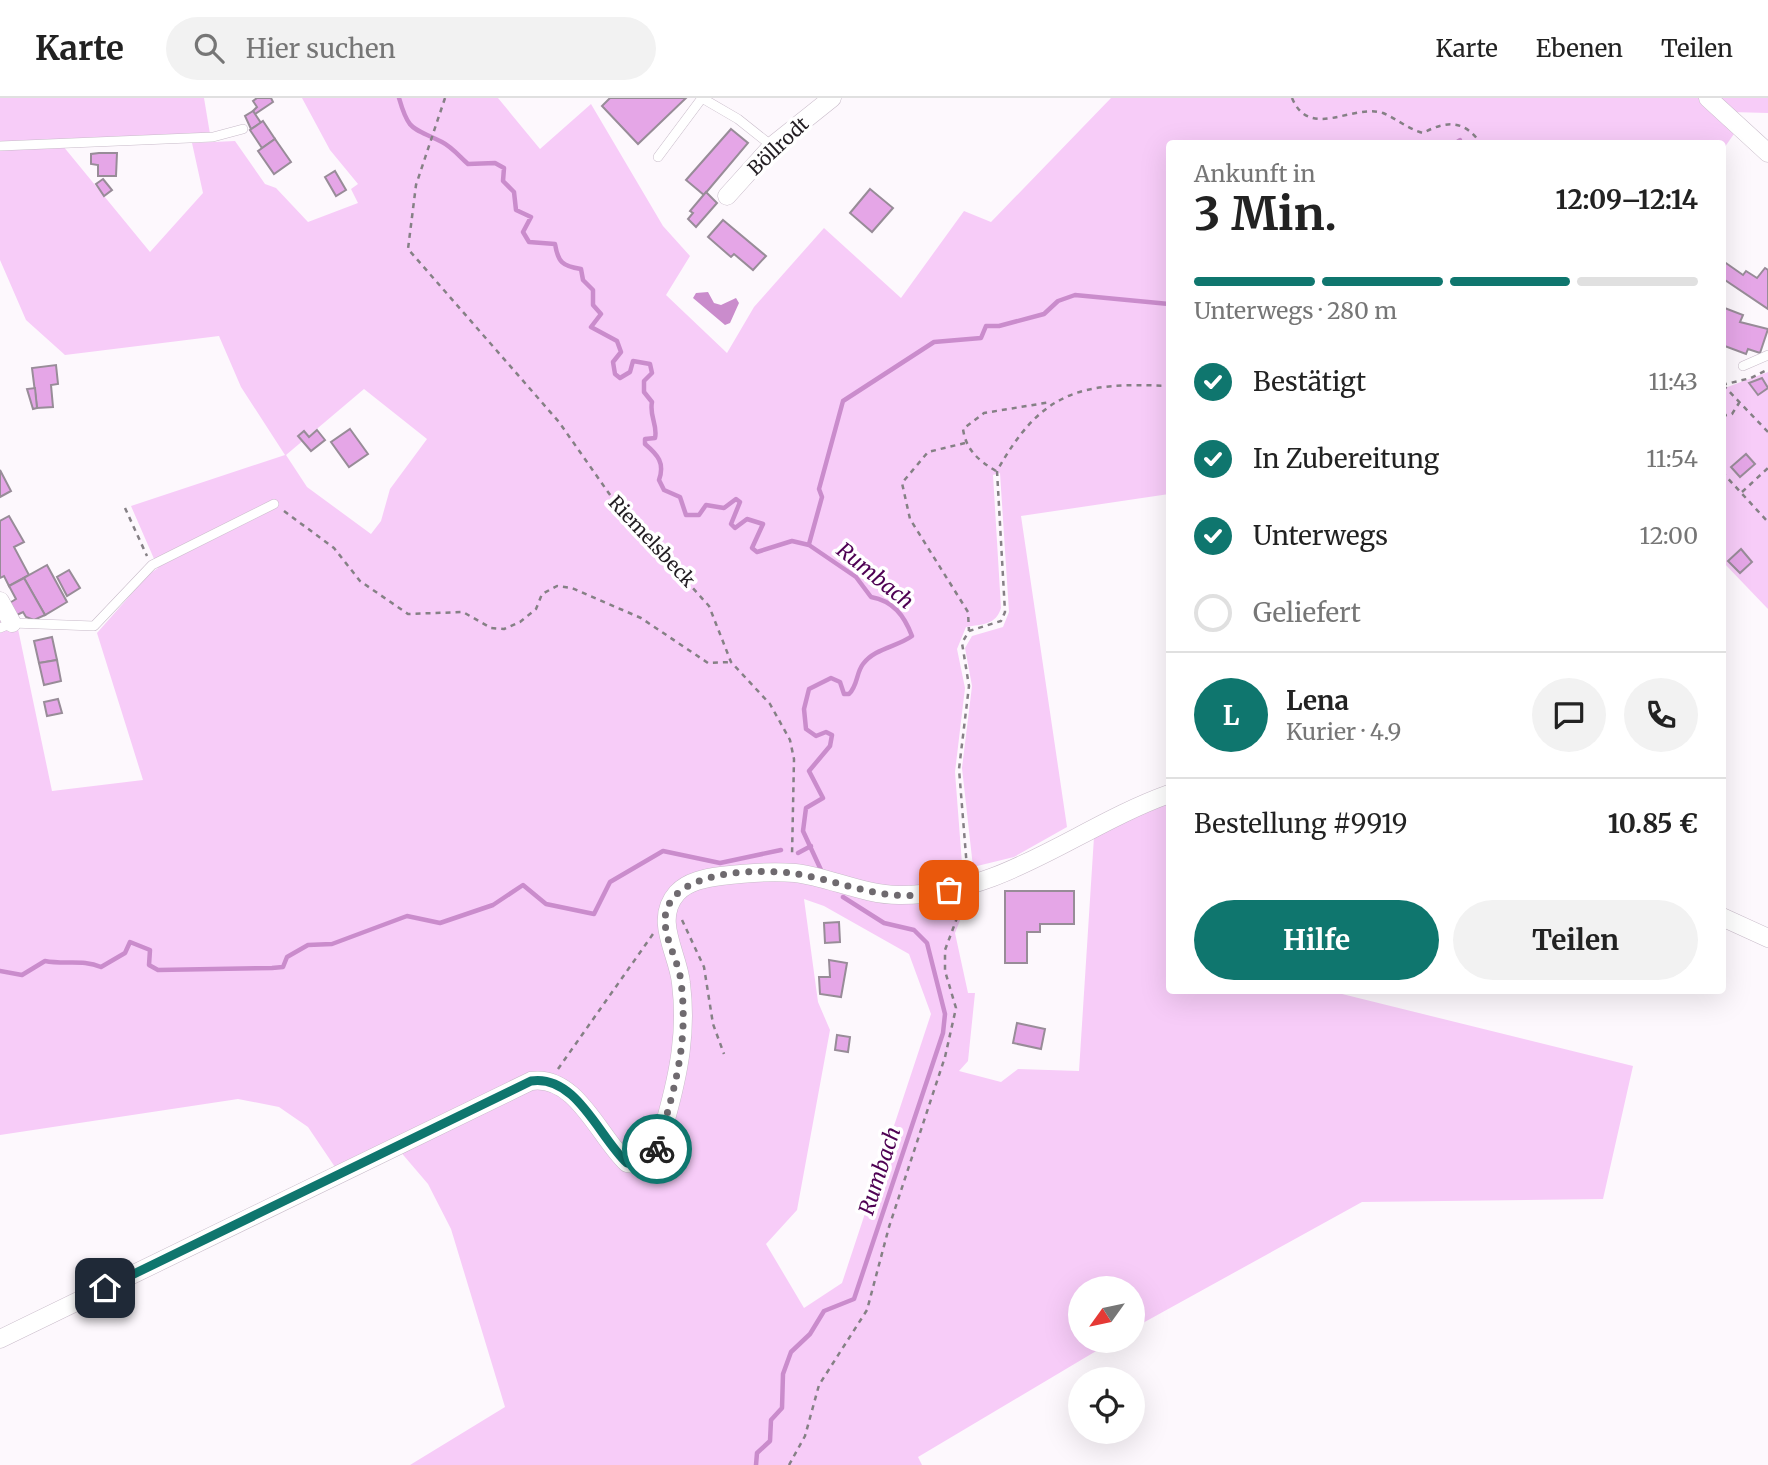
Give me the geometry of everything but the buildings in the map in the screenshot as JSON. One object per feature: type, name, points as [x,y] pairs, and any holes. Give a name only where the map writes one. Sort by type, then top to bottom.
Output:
[{"type":"street","name":"Böllrodt","points":[[727,196],[772,146],[830,98]]},
{"type":"street","points":[[1708,98],[1768,153]]},
{"type":"street","points":[[0,601],[6,625]]},
{"type":"street","points":[[0,1339],[531,1081],[550,1080],[582,1108],[627,1163],[643,1165],[651,1158],[683,1055],[681,981],[667,913],[679,891],[705,878],[739,874],[796,873],[896,895],[968,887],[1010,872],[1166,795]]},
{"type":"street","points":[[1726,919],[1768,938]]},
{"type":"lane","points":[[658,158],[702,98],[738,119],[772,146]]},
{"type":"lane","points":[[0,146],[213,137],[243,129]]},
{"type":"lane","points":[[1743,366],[1768,355]]},
{"type":"lane","points":[[6,625],[94,626],[152,565],[274,504]]},
{"type":"path","name":"Riemelsbeck","points":[[445,98],[416,185],[408,249],[559,422],[615,502],[700,593],[709,606],[730,662],[770,704],[790,740],[794,759],[792,857],[796,873]]},
{"type":"path","points":[[1292,98],[1309,117],[1328,121],[1363,111],[1382,113],[1423,133],[1438,125],[1457,123],[1473,132],[1478,140]]},
{"type":"path","points":[[997,471],[979,461],[965,443],[963,429],[984,413],[1051,402],[1082,389],[1109,385],[1166,386]]},
{"type":"path","points":[[1726,388],[1768,432]]},
{"type":"path","points":[[969,631],[1002,621],[1005,612],[997,471],[1006,455],[1051,402]]},
{"type":"path","points":[[1726,415],[1732,414],[1740,402]]},
{"type":"path","points":[[789,1465],[805,1436],[820,1385],[867,1310],[889,1227],[945,1057],[956,1008],[945,971],[944,950],[968,887],[959,769],[969,686],[962,643],[969,631],[968,612],[910,519],[902,483],[928,452],[965,443]]},
{"type":"path","points":[[1742,493],[1768,468]]},
{"type":"path","points":[[1726,476],[1768,522]]},
{"type":"path","points":[[274,504],[334,548],[360,582],[408,614],[463,612],[491,628],[504,629],[520,622],[536,609],[542,594],[557,586],[572,588],[640,618],[708,663],[730,662]]},
{"type":"path","points":[[125,508],[152,565]]},
{"type":"path","points":[[550,1080],[667,913],[687,926],[704,967],[713,1024],[724,1054]]},
{"type":"shaded area","points":[[0,98],[204,98],[210,134],[0,142]]},
{"type":"shaded area","points":[[302,98],[498,98],[540,149],[591,104],[663,226],[690,256],[666,295],[727,353],[754,307],[824,228],[901,298],[964,211],[991,222],[1111,98],[1702,98],[1736,131],[1726,145],[1726,140],[1166,140],[1166,494],[1021,516],[1067,827],[1014,857],[973,867],[962,768],[972,686],[965,648],[972,636],[1003,627],[1009,612],[1000,473],[993,475],[1001,608],[992,621],[966,627],[957,649],[965,688],[955,772],[963,877],[968,900],[955,933],[968,993],[975,993],[968,1061],[959,1071],[1001,1082],[1018,1069],[1079,1071],[1094,837],[1166,801],[1166,994],[1342,994],[1633,1066],[1603,1199],[1362,1202],[1145,1322],[1145,1276],[1068,1276],[1068,1353],[1093,1353],[918,1457],[922,1465],[410,1465],[505,1407],[451,1229],[428,1184],[393,1143],[337,1170],[308,1127],[279,1107],[238,1099],[0,1135],[0,610],[11,630],[18,629],[52,791],[143,780],[97,633],[148,575],[158,568],[131,506],[285,455],[241,387],[219,336],[65,355],[26,320],[0,260],[0,149],[63,146],[150,252],[203,193],[192,143],[235,141],[265,184],[276,188],[308,222],[358,203],[351,189],[358,184],[330,150]],"holes":[[[364,389],[427,439],[390,489],[381,521],[371,534],[307,487],[286,455]],[[804,899],[824,906],[909,954],[931,1014],[842,1283],[804,1308],[766,1244],[797,1210],[830,1030],[818,1002]]]},
{"type":"shaded area","points":[[1716,98],[1768,98],[1768,113],[1731,112]]},
{"type":"shaded area","points":[[708,292],[714,303],[721,305],[736,298],[739,303],[730,323],[725,325],[693,298],[696,293]]},
{"type":"shaded area","points":[[1768,372],[1768,609],[1726,565],[1726,388]]},
{"type":"waterway","name":"Rumbach","points":[[399,98],[406,118],[413,128],[446,144],[468,164],[495,163],[504,168],[503,181],[514,192],[516,210],[531,217],[523,232],[529,242],[555,244],[562,262],[581,269],[583,280],[593,290],[593,305],[601,314],[591,327],[617,341],[621,352],[613,362],[615,374],[620,378],[630,372],[633,361],[650,364],[652,373],[644,381],[644,392],[652,402],[656,433],[655,438],[645,439],[645,444],[659,460],[659,480],[664,490],[680,497],[686,515],[699,515],[706,505],[724,508],[736,499],[740,502],[731,524],[735,528],[747,519],[763,524],[752,548],[757,552],[792,541],[809,545],[856,577],[871,597],[892,606],[905,622],[912,636],[868,659],[849,694],[844,694],[840,682],[831,678],[809,689],[804,709],[806,729],[816,736],[826,732],[832,735],[830,746],[809,771],[823,798],[806,808],[803,831],[821,870]]},
{"type":"waterway","points":[[809,544],[822,497],[819,489],[843,401],[934,342],[981,338],[986,326],[999,326],[1044,314],[1058,301],[1075,295],[1166,304]]},
{"type":"waterway","points":[[798,853],[811,846]]},
{"type":"waterway","points":[[0,971],[22,975],[45,961],[87,963],[101,967],[125,953],[130,942],[150,950],[149,965],[158,970],[283,967],[287,957],[308,945],[332,944],[407,916],[440,923],[493,905],[523,885],[546,904],[594,914],[610,882],[663,851],[720,863],[781,850]]},
{"type":"waterway","name":"Rumbach","points":[[756,1465],[757,1453],[770,1441],[771,1420],[782,1408],[783,1374],[791,1352],[810,1334],[824,1311],[854,1299],[943,1033],[945,1014],[927,943],[914,930],[884,923],[843,897]]},
{"type":"way so far","points":[[657,1149],[683,1055],[681,981],[665,920],[669,905],[679,891],[705,878],[777,873],[796,873],[896,895],[930,894],[949,890]]},
{"type":"route","points":[[105,1288],[531,1081],[550,1080],[560,1086],[582,1108],[619,1156],[632,1166],[643,1165],[657,1149]]}]
